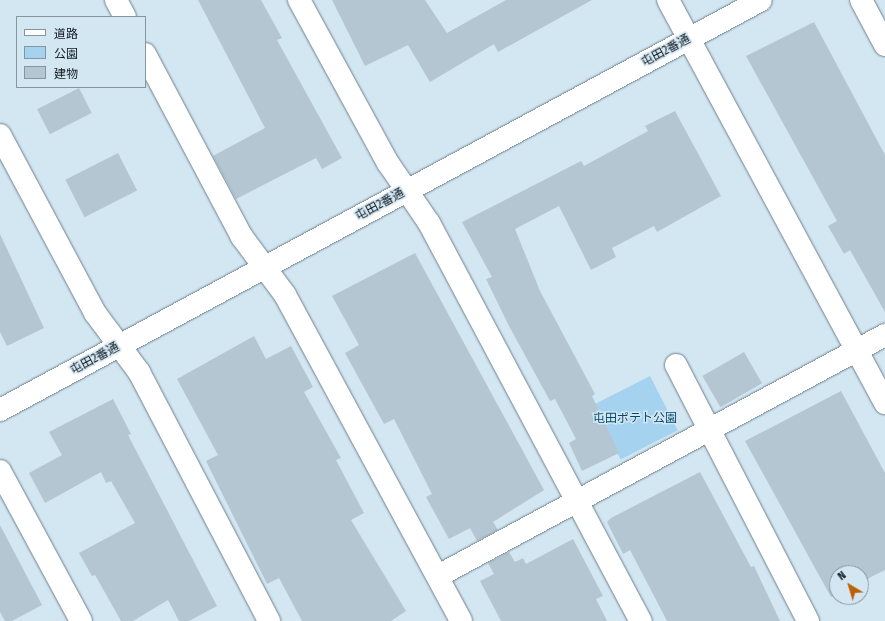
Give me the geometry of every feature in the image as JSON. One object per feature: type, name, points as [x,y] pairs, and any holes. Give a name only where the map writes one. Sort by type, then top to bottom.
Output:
[{"type":"street","points":[[116,0],[124,16]]},
{"type":"street","points":[[299,0],[406,191],[429,223],[580,502],[641,621]]},
{"type":"street","points":[[668,0],[690,38],[885,403]]},
{"type":"street","name":"屯田2番通","points":[[0,410],[761,0]]},
{"type":"street","points":[[861,0],[885,45]]},
{"type":"street","points":[[146,56],[242,237],[266,267],[285,295],[461,621]]},
{"type":"street","points":[[0,135],[95,313],[139,372],[269,621]]},
{"type":"street","points":[[438,576],[580,502],[885,335]]},
{"type":"street","points":[[676,365],[808,621]]},
{"type":"street","points":[[0,471],[81,621]]},
{"type":"green space","name":"屯田ポテト公園","points":[[650,376],[678,430],[621,459],[593,405]]},
{"type":"building","points":[[198,0],[261,0],[282,38],[277,40],[342,158],[322,169],[316,158],[236,199],[213,156],[265,128]]},
{"type":"building","points":[[332,0],[425,0],[447,33],[506,0],[592,0],[498,52],[494,44],[430,82],[408,45],[365,66]]},
{"type":"building","points":[[814,22],[885,155],[885,312],[850,250],[844,254],[828,226],[837,221],[746,56]]},
{"type":"building","points":[[79,88],[92,113],[50,134],[37,109]]},
{"type":"building","points":[[675,111],[721,196],[657,232],[654,226],[612,248],[616,257],[591,270],[559,206],[515,229],[540,291],[595,394],[592,396],[619,453],[582,471],[569,443],[576,439],[555,399],[550,401],[509,326],[486,279],[492,277],[462,222],[581,161],[584,166],[648,131],[645,126]]},
{"type":"building","points":[[118,153],[137,190],[84,217],[65,180]]},
{"type":"building","points":[[0,234],[44,328],[7,346],[0,332]]},
{"type":"building","points":[[415,253],[544,490],[493,522],[498,530],[477,541],[470,528],[449,539],[426,497],[432,494],[394,419],[384,424],[345,353],[359,345],[332,296]]},
{"type":"building","points":[[254,336],[266,359],[291,346],[313,387],[304,392],[341,458],[336,460],[364,513],[351,520],[406,611],[391,621],[302,621],[279,578],[267,584],[206,461],[218,455],[177,379]]},
{"type":"building","points":[[744,352],[762,383],[720,407],[702,376]]},
{"type":"building","points":[[841,391],[885,473],[885,570],[869,578],[869,565],[829,565],[829,593],[745,441]]},
{"type":"building","points":[[113,399],[131,434],[128,435],[217,606],[189,621],[179,621],[168,600],[133,621],[121,621],[95,575],[92,576],[79,553],[135,523],[111,481],[106,483],[101,472],[45,503],[29,473],[62,455],[49,432]]},
{"type":"building","points":[[700,472],[751,567],[754,566],[780,621],[667,621],[630,550],[623,554],[607,522],[611,518]]},
{"type":"building","points":[[0,525],[42,605],[12,621],[5,621],[0,612]]},
{"type":"building","points":[[573,539],[603,596],[596,599],[607,621],[501,621],[480,581],[494,574],[488,563],[509,552],[515,562],[523,558],[526,564]]}]
